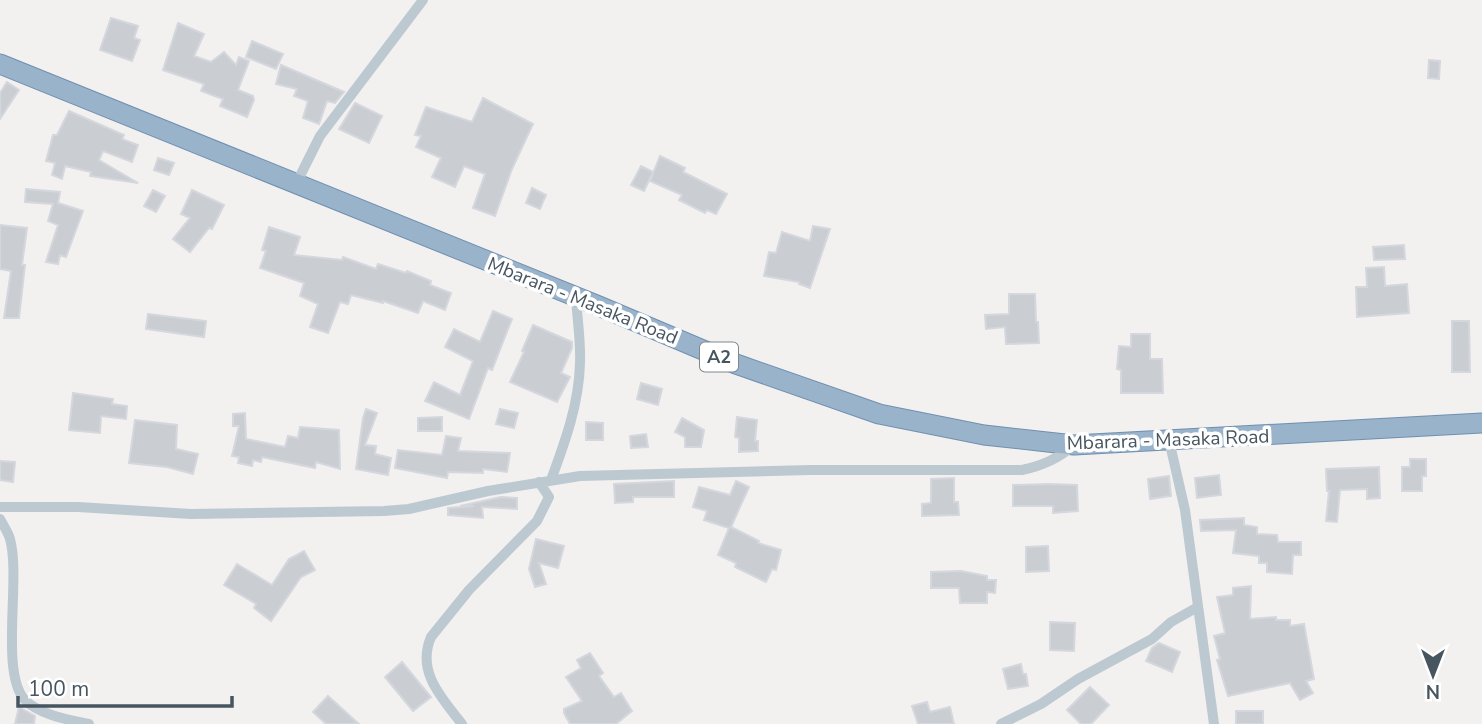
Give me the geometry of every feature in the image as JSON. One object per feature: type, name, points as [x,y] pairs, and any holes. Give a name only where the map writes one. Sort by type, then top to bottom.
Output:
[{"type":"highway","name":"Mbarara - Masaka Road","points":[[0,64],[576,296],[736,364],[879,414],[959,431],[1074,446],[1482,423]]},
{"type":"street","points":[[296,184],[320,136],[423,0]]},
{"type":"street","points":[[551,480],[572,420],[576,395],[580,362],[576,296]]},
{"type":"street","points":[[1169,440],[1185,510],[1196,608],[1214,724]]},
{"type":"street","points":[[0,506],[78,507],[191,514],[384,511],[408,509],[551,480],[625,474],[810,470],[1010,471],[1045,464],[1074,446]]},
{"type":"street","points":[[462,724],[429,678],[428,644],[469,590],[537,521],[549,497],[539,482]]},
{"type":"street","points":[[0,519],[10,539],[13,608],[11,646],[16,685],[27,702],[43,712],[89,724]]},
{"type":"street","points":[[1001,724],[1041,704],[1067,686],[1152,639],[1171,622],[1196,608]]},
{"type":"building","points":[[111,18],[138,26],[134,38],[140,40],[132,61],[100,50]]},
{"type":"building","points":[[178,23],[204,34],[194,56],[211,62],[224,52],[236,65],[239,57],[249,61],[238,90],[253,96],[247,117],[220,106],[223,99],[201,91],[204,84],[163,70]]},
{"type":"building","points":[[252,41],[283,54],[276,69],[246,57]]},
{"type":"building","points":[[1429,60],[1440,61],[1439,79],[1428,78]]},
{"type":"building","points":[[281,65],[344,92],[335,103],[327,101],[319,124],[303,118],[308,101],[294,96],[297,89],[276,84]]},
{"type":"building","points":[[7,82],[19,90],[0,119],[0,93]]},
{"type":"building","points":[[483,98],[533,124],[512,169],[495,216],[473,208],[485,174],[464,166],[455,187],[432,177],[441,158],[416,147],[421,136],[415,135],[426,107],[472,122]]},
{"type":"building","points":[[355,103],[382,116],[369,143],[339,129]]},
{"type":"building","points":[[69,111],[124,135],[122,139],[138,145],[132,162],[103,151],[99,160],[138,183],[90,176],[91,172],[65,166],[62,179],[52,175],[55,163],[46,161],[53,135],[57,135]]},
{"type":"building","points":[[660,156],[685,168],[683,172],[727,194],[716,214],[707,210],[705,213],[679,200],[682,195],[650,181]]},
{"type":"building","points":[[158,158],[174,163],[169,175],[154,170]]},
{"type":"building","points":[[641,166],[653,172],[644,191],[631,185]]},
{"type":"building","points":[[532,188],[546,195],[540,209],[526,203]]},
{"type":"building","points":[[26,189],[60,192],[58,203],[83,211],[66,257],[60,255],[58,264],[46,262],[58,225],[48,221],[53,204],[25,202]]},
{"type":"building","points":[[153,190],[165,196],[156,212],[144,206]]},
{"type":"building","points":[[192,190],[224,205],[212,229],[209,228],[190,252],[173,239],[190,218],[181,214]]},
{"type":"building","points":[[0,225],[27,228],[19,318],[4,318],[11,271],[0,269]]},
{"type":"building","points":[[813,226],[830,229],[810,288],[799,282],[764,276],[769,252],[776,253],[782,232],[810,241]]},
{"type":"building","points":[[269,227],[300,237],[294,255],[342,260],[343,257],[376,269],[378,264],[406,273],[407,271],[431,281],[430,285],[451,293],[445,310],[423,301],[418,313],[383,301],[351,295],[348,304],[340,302],[328,333],[310,327],[318,304],[300,296],[304,283],[260,268],[266,251],[262,250]]},
{"type":"building","points":[[1404,245],[1405,259],[1374,260],[1373,247]]},
{"type":"building","points":[[1384,267],[1385,286],[1407,284],[1409,313],[1357,317],[1356,287],[1367,287],[1366,268]]},
{"type":"building","points":[[1009,294],[1035,294],[1039,343],[1006,344],[1005,327],[986,329],[985,315],[1009,314]]},
{"type":"building","points":[[493,311],[512,319],[492,370],[488,368],[469,419],[425,401],[434,382],[460,395],[473,361],[445,347],[454,329],[480,342]]},
{"type":"building","points":[[148,314],[206,321],[204,337],[146,329]]},
{"type":"building","points":[[1452,321],[1469,321],[1470,372],[1452,372]]},
{"type":"building","points":[[533,325],[572,342],[561,373],[570,377],[557,402],[510,382]]},
{"type":"building","points":[[1131,334],[1150,334],[1150,359],[1162,359],[1163,393],[1121,393],[1121,370],[1117,369],[1119,346],[1131,347]]},
{"type":"building","points":[[641,383],[662,389],[658,405],[637,399]]},
{"type":"building","points":[[73,393],[113,399],[112,404],[127,406],[126,419],[101,416],[100,433],[69,430]]},
{"type":"building","points":[[366,409],[377,413],[365,445],[376,446],[375,454],[391,458],[388,475],[356,469]]},
{"type":"building","points":[[500,409],[518,413],[514,428],[496,424]]},
{"type":"building","points":[[245,413],[246,439],[285,447],[288,436],[298,438],[300,427],[339,430],[340,469],[316,462],[315,468],[262,457],[261,462],[253,460],[252,466],[238,463],[239,457],[232,456],[239,426],[233,426],[233,414]]},
{"type":"building","points":[[442,417],[442,431],[418,431],[418,418]]},
{"type":"building","points":[[737,417],[757,420],[755,441],[758,441],[758,451],[739,452],[739,438],[735,437]]},
{"type":"building","points":[[682,418],[704,430],[701,447],[685,447],[685,437],[675,432]]},
{"type":"building","points":[[135,420],[177,425],[176,449],[198,454],[193,474],[167,467],[129,463]]},
{"type":"building","points":[[586,422],[603,423],[603,440],[586,440]]},
{"type":"building","points":[[646,434],[648,447],[631,448],[630,436]]},
{"type":"building","points":[[446,436],[461,438],[458,451],[510,453],[507,472],[483,469],[483,473],[448,472],[447,478],[395,468],[398,450],[442,455]]},
{"type":"building","points":[[1410,459],[1426,459],[1426,476],[1422,476],[1422,491],[1402,491],[1402,467],[1410,467]]},
{"type":"building","points":[[0,461],[15,462],[13,482],[0,480]]},
{"type":"building","points":[[1379,467],[1380,498],[1367,499],[1367,489],[1340,490],[1337,522],[1326,521],[1329,491],[1326,469]]},
{"type":"building","points":[[1219,475],[1221,495],[1197,498],[1195,478]]},
{"type":"building","points":[[1169,476],[1171,496],[1150,499],[1148,479]]},
{"type":"building","points":[[954,478],[954,502],[958,502],[959,515],[922,516],[922,504],[931,503],[931,479]]},
{"type":"building","points":[[674,481],[674,497],[633,497],[633,502],[615,503],[614,484]]},
{"type":"building","points":[[736,481],[749,487],[731,527],[759,541],[758,543],[781,550],[776,570],[772,569],[766,582],[735,567],[736,563],[718,555],[729,528],[704,520],[707,511],[693,507],[699,487],[730,495]]},
{"type":"building","points":[[1013,485],[1077,485],[1078,511],[1053,513],[1053,506],[1013,506]]},
{"type":"building","points":[[501,497],[517,498],[517,509],[482,507],[483,518],[448,515],[448,508],[474,506],[460,506]]},
{"type":"building","points":[[1244,518],[1244,525],[1257,527],[1257,534],[1277,535],[1278,542],[1301,542],[1301,555],[1293,555],[1292,574],[1267,572],[1267,563],[1259,563],[1259,556],[1233,553],[1236,530],[1201,531],[1200,520]]},
{"type":"building","points":[[536,539],[564,546],[558,568],[539,563],[546,584],[535,587],[529,569]]},
{"type":"building","points":[[1048,546],[1049,571],[1026,572],[1026,547]]},
{"type":"building","points":[[304,551],[315,570],[301,577],[271,621],[254,608],[256,604],[224,585],[237,564],[272,585],[289,559]]},
{"type":"building","points":[[961,571],[987,576],[987,580],[996,580],[995,593],[987,592],[987,603],[960,603],[959,588],[931,588],[931,572]]},
{"type":"building","points":[[1251,586],[1250,619],[1276,617],[1276,620],[1290,620],[1290,626],[1304,624],[1314,679],[1306,681],[1313,693],[1300,700],[1290,683],[1228,696],[1217,660],[1220,659],[1214,636],[1225,633],[1217,597],[1233,595],[1233,588]]},
{"type":"building","points":[[1050,622],[1075,623],[1074,651],[1050,650]]},
{"type":"building","points":[[1159,643],[1180,652],[1172,672],[1146,661],[1152,648]]},
{"type":"building","points":[[590,653],[603,673],[599,676],[614,697],[621,693],[632,711],[616,724],[570,724],[564,713],[564,709],[582,701],[566,677],[581,668],[577,660]]},
{"type":"building","points":[[402,662],[431,697],[413,711],[385,677]]},
{"type":"building","points":[[1021,664],[1028,686],[1008,689],[1003,669]]},
{"type":"building","points":[[1090,687],[1109,705],[1091,724],[1081,724],[1067,710]]},
{"type":"building","points":[[328,696],[359,724],[326,724],[313,712]]},
{"type":"building","points":[[927,702],[930,712],[950,707],[954,724],[918,724],[912,706]]},
{"type":"building","points":[[19,707],[35,716],[34,724],[15,724]]},
{"type":"building","points":[[1236,711],[1263,711],[1263,724],[1236,724]]}]
